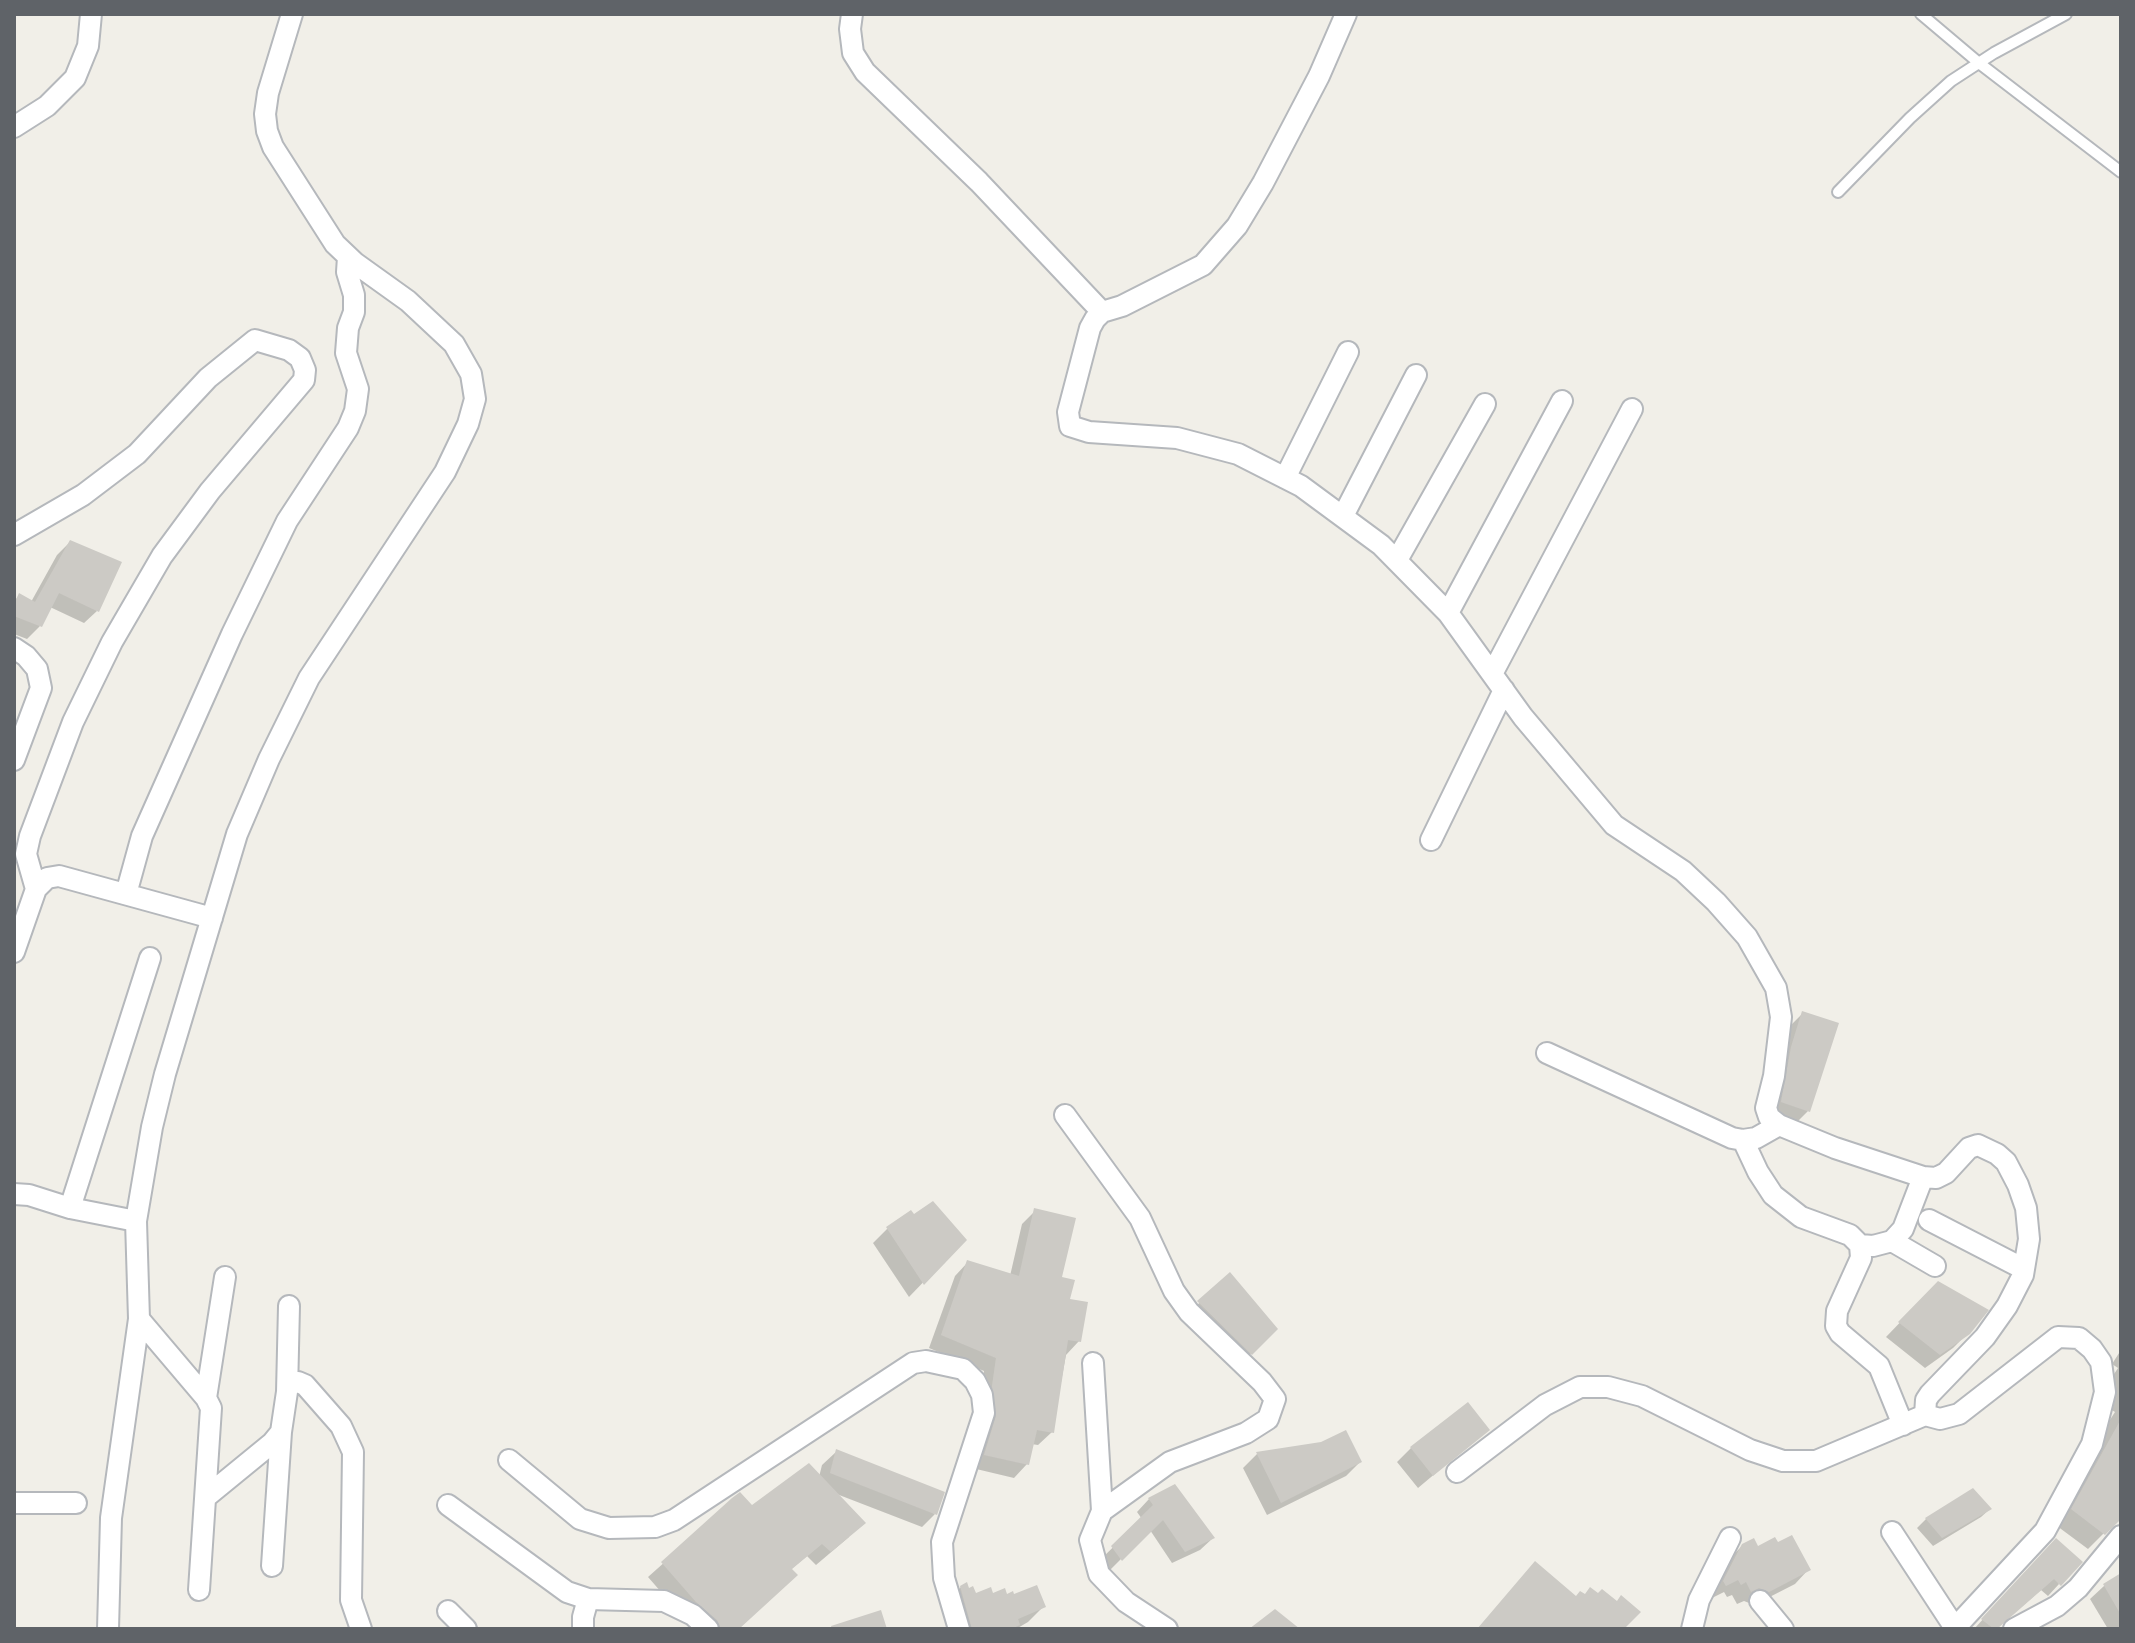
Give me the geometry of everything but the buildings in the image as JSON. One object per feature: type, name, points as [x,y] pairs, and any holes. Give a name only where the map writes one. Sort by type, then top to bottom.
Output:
[{"type":"street","points":[[14,127],[47,106],[75,78],[88,46],[91,14]]},
{"type":"street","points":[[108,1629],[111,1518],[139,1319],[136,1221],[152,1127],[165,1074],[237,834],[293,707],[361,595],[445,472],[468,424],[475,399],[471,374],[454,344],[408,301],[335,244],[273,147],[265,114],[268,93],[292,14]]},
{"type":"street","points":[[852,14],[853,53],[865,72],[979,182],[1102,312]]},
{"type":"street","points":[[1346,14],[1319,76],[1237,226],[1203,265],[1122,306],[1102,312],[1090,328],[1068,412],[1070,426],[1089,432],[1177,438],[1238,454],[1301,486],[1397,560],[1448,613],[1523,717],[1614,825],[1683,871],[1747,937],[1776,988],[1781,1017],[1774,1076],[1766,1108],[1769,1117],[1779,1125],[1835,1148],[1923,1177],[1936,1178],[1946,1173],[1969,1148],[1978,1145],[2006,1162],[2026,1208],[2029,1239],[2024,1269],[2007,1306],[1985,1337],[1930,1394],[1926,1400],[1925,1415]]},
{"type":"street","points":[[126,894],[142,836],[232,634],[287,521],[348,428],[355,411],[358,389],[346,353],[348,328],[354,312],[354,295],[347,272],[348,257]]},
{"type":"street","points":[[14,535],[83,495],[137,454],[208,378],[255,340],[289,350],[300,358],[305,370],[304,380],[210,491],[162,556],[99,669],[73,722],[30,836],[26,854],[36,889]]},
{"type":"street","points":[[1285,478],[1348,352]]},
{"type":"street","points":[[1343,516],[1416,375]]},
{"type":"street","points":[[1448,613],[1562,401]]},
{"type":"street","points":[[1397,560],[1485,404]]},
{"type":"street","points":[[1431,840],[1498,682],[1632,409]]},
{"type":"street","points":[[14,648],[37,669],[41,688],[14,760]]},
{"type":"street","points":[[14,952],[36,889],[47,878],[59,876],[212,918]]},
{"type":"street","points":[[70,1208],[150,958]]},
{"type":"street","points":[[1547,1053],[1732,1138],[1756,1138],[1779,1125]]},
{"type":"street","points":[[1065,1115],[1140,1218],[1174,1291],[1189,1312],[1262,1382],[1275,1399],[1268,1419],[1246,1433],[1170,1462],[1102,1511]]},
{"type":"street","points":[[1743,1140],[1773,1195],[1801,1217],[1850,1235],[1860,1245],[1873,1246],[1892,1241],[1903,1229],[1923,1177]]},
{"type":"street","points":[[14,1194],[136,1221]]},
{"type":"street","points":[[1929,1220],[2024,1269]]},
{"type":"street","points":[[1892,1241],[1935,1266]]},
{"type":"street","points":[[1860,1245],[1861,1258],[1837,1311],[1836,1326],[1840,1333],[1879,1366],[1903,1425]]},
{"type":"street","points":[[206,1398],[225,1277]]},
{"type":"street","points":[[287,1392],[289,1306]]},
{"type":"street","points":[[139,1319],[206,1398],[211,1408],[199,1590]]},
{"type":"street","points":[[1457,1472],[1545,1405],[1580,1387],[1608,1387],[1642,1396],[1750,1450],[1783,1461],[1816,1461],[1925,1415],[1940,1419],[1959,1414],[2058,1337],[2079,1338],[2092,1349],[2101,1362],[2105,1392],[2092,1444],[2045,1531],[1954,1628],[1892,1532]]},
{"type":"street","points":[[509,1460],[580,1519],[609,1528],[655,1527],[674,1520],[913,1363],[926,1361],[963,1369],[975,1381],[982,1395],[984,1413],[942,1542],[944,1578],[959,1629]]},
{"type":"street","points":[[1093,1363],[1102,1511],[1090,1540],[1099,1574],[1126,1602],[1167,1629]]},
{"type":"street","points":[[272,1566],[281,1432],[288,1385],[293,1383],[305,1385],[341,1426],[353,1452],[351,1600],[361,1629]]},
{"type":"street","points":[[206,1497],[272,1443],[281,1432]]},
{"type":"street","points":[[14,1503],[76,1503]]},
{"type":"street","points":[[448,1505],[567,1592],[588,1599],[664,1601],[693,1615],[708,1629]]},
{"type":"street","points":[[2014,1629],[2050,1621],[2121,1536]]},
{"type":"street","points":[[1692,1629],[1699,1600],[1730,1538]]},
{"type":"street","points":[[109,1589],[120,1629]]},
{"type":"street","points":[[583,1629],[588,1599]]},
{"type":"street","points":[[1760,1601],[1783,1629]]},
{"type":"street","points":[[448,1611],[466,1629]]},
{"type":"lane","points":[[1921,14],[1979,63],[2121,172]]},
{"type":"lane","points":[[1838,192],[1951,81],[2066,14]]}]
